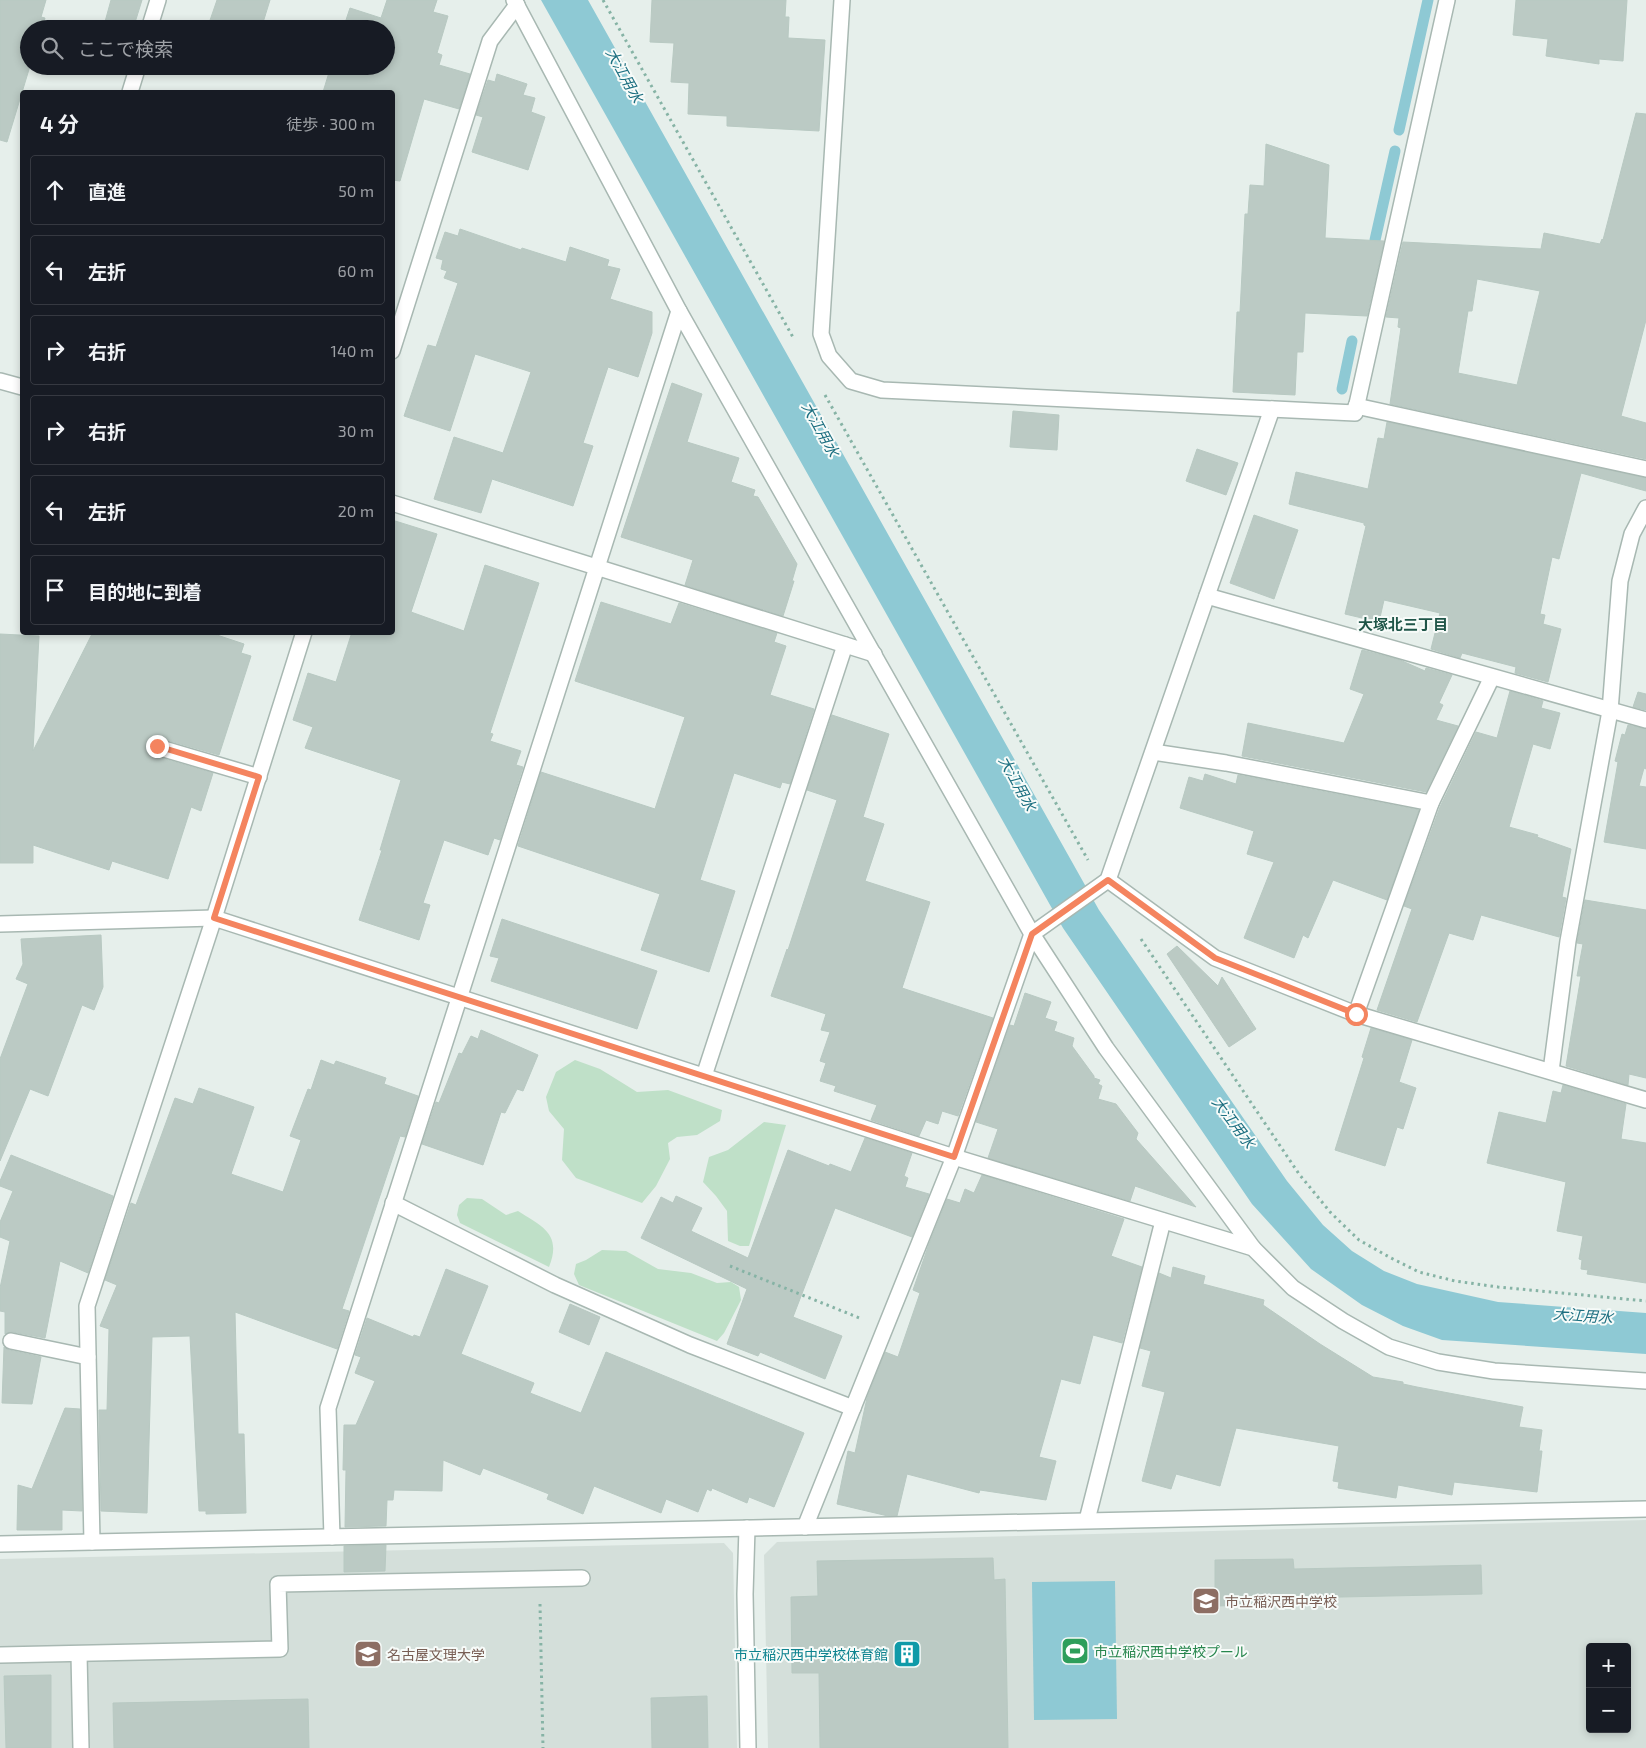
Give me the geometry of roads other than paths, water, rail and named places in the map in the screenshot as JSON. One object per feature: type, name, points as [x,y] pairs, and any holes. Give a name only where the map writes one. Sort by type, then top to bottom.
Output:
[{"type":"street","points":[[152,20],[158,0]]},
{"type":"street","points":[[842,0],[821,334],[828,356],[851,381],[882,390],[1354,413],[1447,0]]},
{"type":"street","points":[[395,342],[490,41],[516,2],[679,311],[1032,934],[1106,1048],[1253,1248],[1292,1288],[1390,1347],[1438,1362],[1494,1371],[1646,1381]]},
{"type":"street","points":[[131,90],[135,75]]},
{"type":"street","points":[[332,1537],[328,1408],[679,311]]},
{"type":"street","points":[[0,381],[20,386]]},
{"type":"street","points":[[1356,406],[1646,469]]},
{"type":"street","points":[[805,1527],[954,1157],[1032,934],[1103,884],[1153,752],[1272,409]]},
{"type":"street","points":[[395,504],[874,654]]},
{"type":"street","points":[[1551,1071],[1568,941],[1610,711],[1620,581],[1632,534],[1646,508]]},
{"type":"street","points":[[1207,596],[1646,720]]},
{"type":"street","points":[[92,1542],[87,1306],[214,918],[303,635]]},
{"type":"street","points":[[704,1076],[845,645]]},
{"type":"street","points":[[1356,1014],[1431,804],[1492,677]]},
{"type":"street","points":[[157,746],[259,777]]},
{"type":"street","points":[[1153,752],[1226,763],[1431,804]]},
{"type":"street","points":[[1103,884],[1215,958],[1356,1014],[1646,1100]]},
{"type":"street","points":[[0,924],[214,918],[954,1157],[1253,1248]]},
{"type":"street","points":[[394,1203],[546,1281],[690,1345],[853,1408]]},
{"type":"street","points":[[1087,1520],[1163,1221]]},
{"type":"street","points":[[11,1342],[88,1357]]},
{"type":"street","points":[[0,1544],[1646,1508]]},
{"type":"street","points":[[747,1528],[745,1594],[748,1748]]},
{"type":"street","points":[[0,1655],[280,1650],[278,1584],[582,1578]]},
{"type":"street","points":[[79,1654],[81,1748]]},
{"type":"water","name":"大江用水","points":[[541,0],[588,0],[1099,910],[1287,1181],[1323,1225],[1352,1251],[1384,1271],[1417,1284],[1498,1302],[1646,1313],[1646,1354],[1442,1340],[1403,1326],[1362,1305],[1311,1269],[1252,1204],[1063,928]]},
{"type":"water","name":"市立稲沢西中学校プール","points":[[1115,1581],[1117,1719],[1034,1720],[1032,1582]]},
{"type":"waterway","points":[[1399,130],[1428,0]]},
{"type":"waterway","points":[[1375,240],[1395,151]]},
{"type":"waterway","points":[[1342,389],[1352,341]]},
{"type":"place","name":"市立稲沢西中学校","points":[[1206,1601]]},
{"type":"place","name":"市立稲沢西中学校プール","points":[[1075,1651]]},
{"type":"place","name":"名古屋文理大学","points":[[368,1654]]},
{"type":"place","name":"市立稲沢西中学校体育館","points":[[907,1654]]},
{"type":"district","name":"大塚北三丁目","points":[[1403,624]]}]
